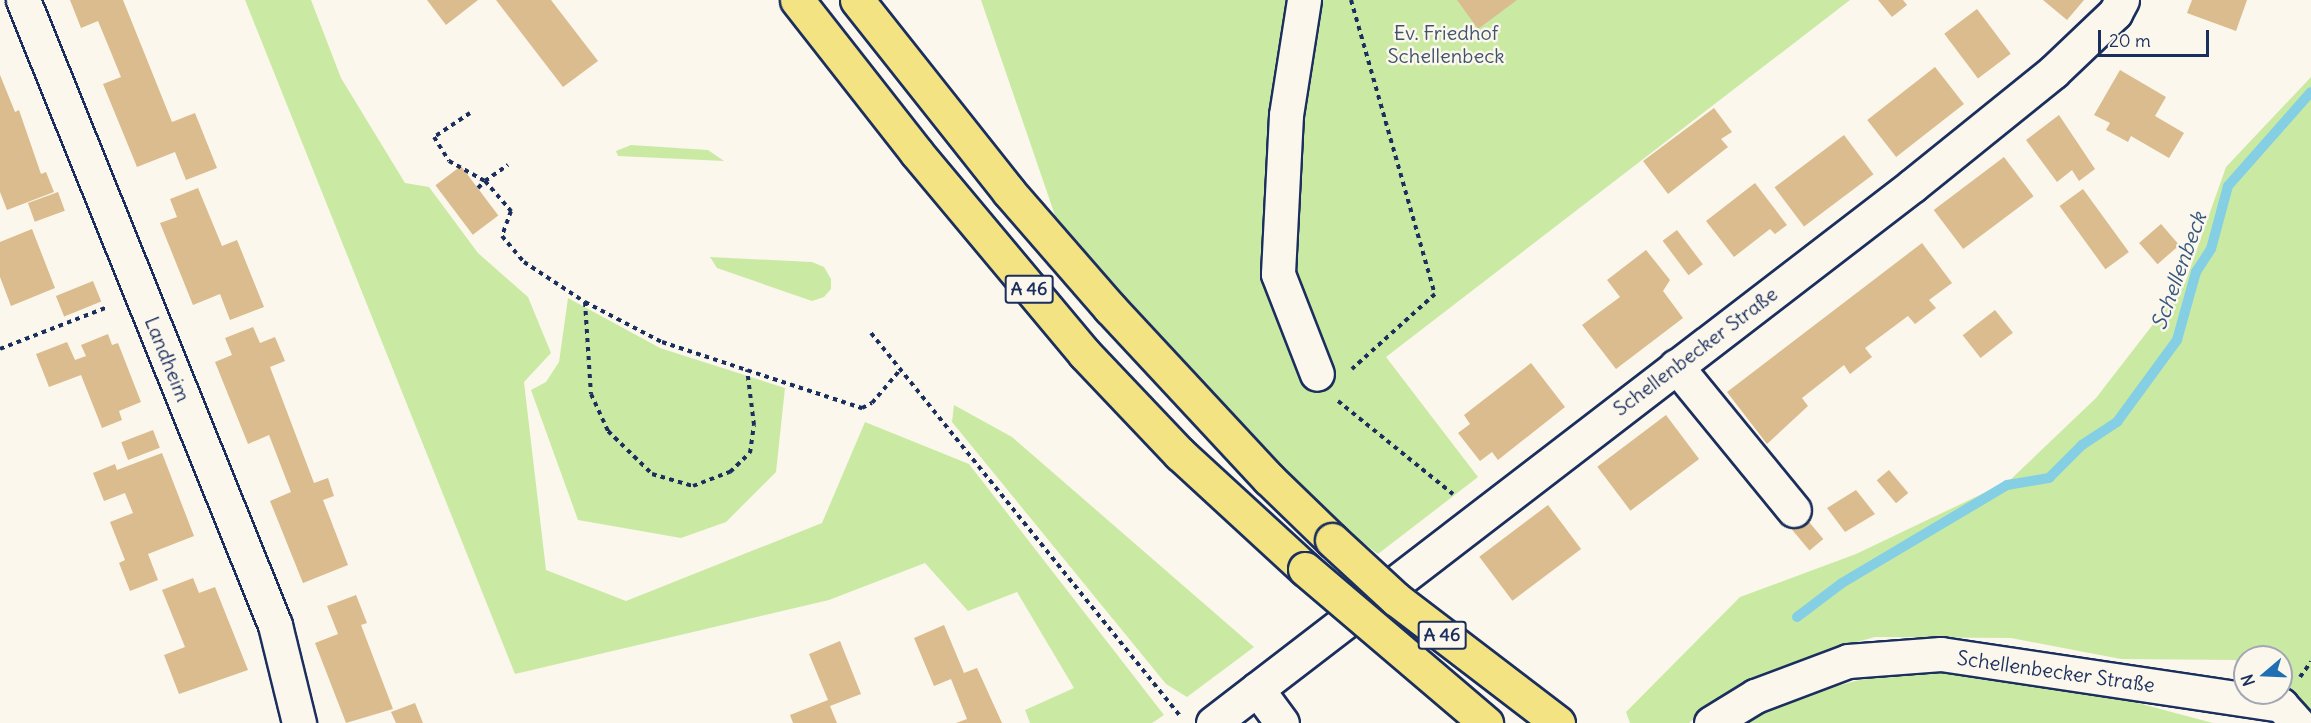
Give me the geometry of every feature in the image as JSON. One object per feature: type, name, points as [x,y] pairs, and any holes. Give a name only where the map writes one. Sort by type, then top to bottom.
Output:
[{"type":"highway","name":"A 46","points":[[797,0],[916,152],[1084,354],[1180,454],[1305,569],[1486,723]]},
{"type":"highway","name":"A 46","points":[[857,0],[1009,192],[1110,308],[1269,479],[1396,599],[1558,723]]},
{"type":"street","name":"Landheim","points":[[23,0],[275,625],[299,723]]},
{"type":"street","points":[[1305,0],[1286,115],[1278,274],[1332,383]]},
{"type":"street","name":"Schellenbecker Straße","points":[[1213,723],[1480,515],[1913,185],[2043,79],[2115,13],[2121,0]]},
{"type":"street","points":[[1676,366],[1794,510]]},
{"type":"street","name":"Schellenbecker Straße","points":[[1711,723],[1755,696],[1848,661],[1941,654],[2281,705],[2297,723]]},
{"type":"street","points":[[1257,689],[1282,723]]},
{"type":"path","points":[[1351,0],[1435,294],[1332,383],[1480,515]]},
{"type":"path","points":[[470,113],[434,137],[449,161],[485,182],[511,211],[502,236],[525,262],[585,302],[662,342],[862,408],[872,403],[900,370]]},
{"type":"path","points":[[478,188],[508,165]]},
{"type":"path","points":[[0,350],[142,293]]},
{"type":"path","points":[[585,302],[591,394],[608,431],[652,474],[693,486],[730,472],[750,453],[754,425],[747,369]]},
{"type":"path","points":[[870,333],[1185,723]]},
{"type":"green space","points":[[245,0],[311,0],[341,78],[405,183],[429,187],[478,253],[528,297],[551,353],[524,382],[546,570],[626,601],[822,523],[865,422],[969,464],[1164,715],[1152,723],[1030,723],[1025,710],[1074,688],[1017,592],[968,611],[925,563],[829,600],[515,674]]},
{"type":"green space","name":"Ev. Friedhof Schellenbeck","points":[[981,0],[1850,0],[1386,357],[1478,477],[1378,554],[1338,524],[1190,383],[1059,227]]},
{"type":"green space","points":[[2311,77],[2311,722],[2293,705],[2293,645],[2233,645],[2233,660],[2121,659],[2011,638],[1875,637],[1823,651],[1707,708],[1689,723],[1630,723],[1626,712],[1740,597],[1856,554],[2009,481],[2096,398],[2185,283],[2226,167]]},
{"type":"green space","points":[[631,145],[708,150],[724,161],[618,156],[616,151]]},
{"type":"green space","points":[[710,257],[812,262],[824,267],[831,279],[831,289],[824,297],[812,301],[717,268]]},
{"type":"green space","points":[[568,298],[660,348],[785,388],[776,472],[726,522],[681,538],[578,520],[531,390],[546,382],[559,362]]},
{"type":"green space","points":[[954,405],[1012,437],[1254,647],[1187,697],[1166,684],[952,422]]},
{"type":"green space","points":[[1958,671],[2085,689],[2213,723],[1745,723],[1789,699],[1874,676]]},
{"type":"building","points":[[70,0],[123,0],[172,122],[195,113],[217,168],[186,180],[175,152],[137,167],[103,84],[121,77],[98,21],[81,28]]},
{"type":"building","points":[[427,0],[478,0],[446,25]]},
{"type":"building","points":[[496,0],[551,0],[598,61],[563,87]]},
{"type":"building","points":[[1457,0],[1517,0],[1478,29]]},
{"type":"building","points":[[1878,0],[1903,0],[1907,5],[1892,17]]},
{"type":"building","points":[[2043,0],[2084,0],[2067,20]]},
{"type":"building","points":[[2192,0],[2247,0],[2236,31],[2187,13]]},
{"type":"building","points":[[1977,9],[2011,54],[1978,78],[1944,34]]},
{"type":"building","points":[[1935,67],[1964,104],[1896,157],[1867,120]]},
{"type":"building","points":[[2120,70],[2166,97],[2155,116],[2184,133],[2169,158],[2131,136],[2128,142],[2106,130],[2110,123],[2094,115]]},
{"type":"building","points":[[0,75],[15,112],[19,110],[41,174],[46,172],[54,192],[7,210],[0,192]]},
{"type":"building","points":[[1714,108],[1732,132],[1721,139],[1728,147],[1668,194],[1643,161]]},
{"type":"building","points":[[2059,115],[2095,169],[2079,181],[2072,170],[2057,182],[2026,140]]},
{"type":"building","points":[[1844,135],[1873,174],[1804,226],[1775,187]]},
{"type":"building","points":[[2004,157],[2033,196],[1963,249],[1934,210]]},
{"type":"building","points":[[461,166],[498,216],[473,235],[435,185]]},
{"type":"building","points":[[1755,183],[1787,225],[1775,234],[1770,229],[1734,257],[1706,221]]},
{"type":"building","points":[[198,188],[222,246],[237,240],[264,307],[230,320],[220,294],[193,305],[160,223],[177,217],[170,199]]},
{"type":"building","points":[[2083,189],[2129,252],[2105,269],[2060,206]]},
{"type":"building","points":[[58,192],[65,211],[35,222],[28,203]]},
{"type":"building","points":[[2161,224],[2179,245],[2157,264],[2139,243]]},
{"type":"building","points":[[32,229],[55,288],[11,306],[0,277],[0,242]]},
{"type":"building","points":[[1677,230],[1703,264],[1689,275],[1663,241]]},
{"type":"building","points":[[1922,243],[1952,283],[1929,300],[1936,308],[1915,324],[1908,316],[1865,348],[1872,357],[1850,374],[1844,365],[1802,398],[1808,406],[1767,444],[1727,392]]},
{"type":"building","points":[[1646,250],[1670,280],[1663,291],[1683,318],[1616,369],[1582,325],[1620,297],[1607,280]]},
{"type":"building","points":[[93,281],[101,301],[64,316],[56,296]]},
{"type":"building","points":[[1995,310],[2013,333],[1981,358],[1963,335]]},
{"type":"building","points":[[253,327],[260,343],[275,337],[285,361],[270,367],[314,483],[328,478],[334,496],[323,500],[348,565],[303,583],[270,501],[291,492],[269,435],[248,444],[215,362],[232,355],[225,338]]},
{"type":"building","points":[[108,334],[112,345],[118,343],[141,402],[119,411],[122,420],[102,428],[81,375],[49,387],[36,354],[67,342],[75,360],[86,356],[81,345]]},
{"type":"building","points":[[1531,363],[1565,407],[1498,460],[1492,452],[1480,461],[1458,433],[1470,424],[1464,415]]},
{"type":"building","points":[[1666,415],[1699,459],[1630,511],[1597,467]]},
{"type":"building","points":[[153,430],[160,448],[128,460],[121,442]]},
{"type":"building","points":[[162,453],[194,536],[148,554],[158,580],[130,591],[119,563],[125,560],[110,522],[133,513],[125,493],[104,501],[93,473],[115,464],[117,470]]},
{"type":"building","points":[[1889,470],[1908,493],[1896,503],[1877,480]]},
{"type":"building","points":[[1856,490],[1875,514],[1845,532],[1827,508]]},
{"type":"building","points":[[1548,505],[1581,549],[1512,601],[1479,557]]},
{"type":"building","points":[[1804,516],[1823,539],[1809,551],[1790,528]]},
{"type":"building","points":[[193,578],[199,593],[215,587],[248,670],[179,694],[164,655],[185,647],[162,590]]},
{"type":"building","points":[[356,595],[367,623],[361,625],[393,709],[346,723],[315,643],[338,634],[327,606]]},
{"type":"building","points":[[944,625],[964,673],[977,668],[1002,723],[956,723],[967,719],[951,679],[934,686],[914,638]]},
{"type":"building","points":[[840,641],[861,694],[830,706],[837,723],[793,723],[790,715],[828,700],[809,654]]},
{"type":"building","points":[[415,703],[423,723],[396,723],[391,712]]},
{"type":"waterway","name":"Schellenbeck","points":[[1797,617],[1842,583],[2007,485],[2049,478],[2082,445],[2117,422],[2177,340],[2196,272],[2211,249],[2228,186],[2311,92]]}]
